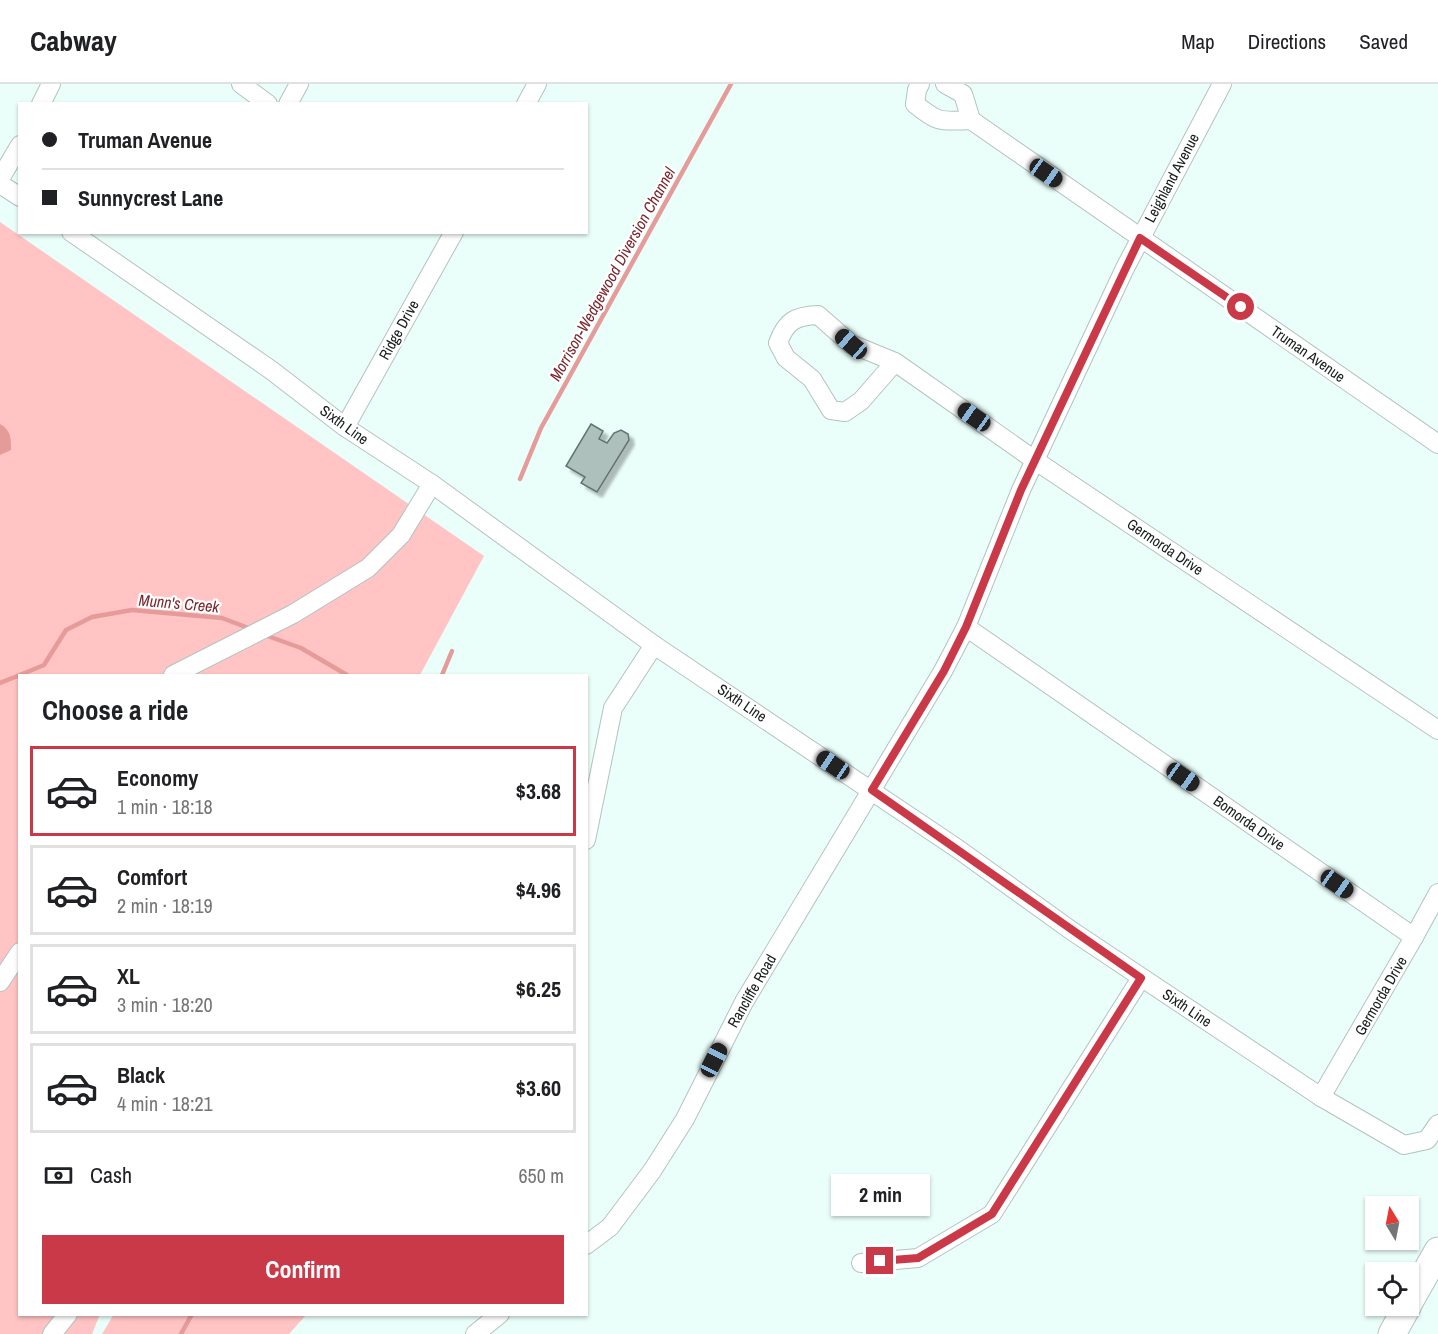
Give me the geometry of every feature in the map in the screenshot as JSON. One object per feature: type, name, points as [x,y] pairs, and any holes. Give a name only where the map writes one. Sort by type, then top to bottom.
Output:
[{"type":"highway","points":[[1419,1285],[1438,1251]]},
{"type":"highway","points":[[1392,1334],[1402,1316]]},
{"type":"street","points":[[42,102],[51,84]]},
{"type":"street","points":[[241,84],[265,102]]},
{"type":"street","points":[[289,102],[299,84]]},
{"type":"street","points":[[527,102],[537,84]]},
{"type":"street","points":[[920,84],[915,104],[931,118],[944,121],[971,120],[963,94],[945,84]]},
{"type":"street","name":"Leighland Avenue","points":[[872,790],[944,671],[966,627],[1021,490],[1140,238],[1222,84]]},
{"type":"street","name":"Truman Avenue","points":[[971,120],[1438,444]]},
{"type":"street","points":[[0,179],[18,148]]},
{"type":"street","points":[[0,184],[18,196]]},
{"type":"street","name":"Sixth Line","points":[[73,234],[271,370],[345,427],[432,484],[654,645],[872,790],[1141,978],[1321,1097],[1404,1145],[1427,1140],[1438,1124]]},
{"type":"street","name":"Ridge Drive","points":[[345,427],[453,234]]},
{"type":"street","name":"Germorda Drive","points":[[895,362],[861,401],[845,412],[831,410],[812,379],[786,358],[778,343],[783,328],[800,316],[818,315],[851,344],[895,362],[1036,461],[1438,730]]},
{"type":"street","points":[[174,674],[268,626],[368,568],[401,535],[432,484]]},
{"type":"street","name":"Bomorda Drive","points":[[966,627],[1414,937]]},
{"type":"street","points":[[588,830],[613,708],[654,645]]},
{"type":"street","name":"Rancliffe Road","points":[[588,1244],[610,1227],[658,1162],[685,1119],[744,1002],[872,790]]},
{"type":"street","name":"Germorda Drive","points":[[1321,1097],[1438,893]]},
{"type":"street","points":[[0,982],[18,955]]},
{"type":"street","points":[[861,1263],[918,1258],[992,1214],[1141,978]]},
{"type":"street","points":[[52,1334],[66,1316]]},
{"type":"street","points":[[475,1334],[498,1316]]},
{"type":"shaded area","points":[[0,222],[484,556],[421,674],[18,674],[18,1316],[99,1316],[92,1334],[0,1334]]},
{"type":"shaded area","points":[[0,424],[10,435],[11,450],[0,455]]},
{"type":"shaded area","points":[[113,1316],[305,1316],[289,1334],[102,1334]]},
{"type":"building","points":[[591,424],[603,431],[599,439],[607,443],[614,433],[621,430],[628,434],[629,440],[597,492],[581,483],[585,477],[566,466]]},
{"type":"waterway","name":"Morrison-Wedgewood Diversion Channel","points":[[520,479],[541,428],[731,84]]},
{"type":"waterway","name":"Munn's Creek","points":[[22,674],[44,665],[66,630],[92,617],[132,610],[222,618],[251,629]]},
{"type":"waterway","name":"Munn's Creek","points":[[265,635],[301,648],[345,674]]},
{"type":"waterway","name":"Morrison-Wedgewood Diversion Channel","points":[[442,674],[452,651]]},
{"type":"waterway","name":"Munn's Creek","points":[[0,683],[18,676]]},
{"type":"waterway","name":"Morrison-Wedgewood Diversion Channel","points":[[181,1334],[191,1316]]},
{"type":"route","points":[[880,1261],[918,1258],[992,1214],[1141,978],[872,790],[944,671],[966,627],[1021,490],[1140,238],[1241,307]]}]
